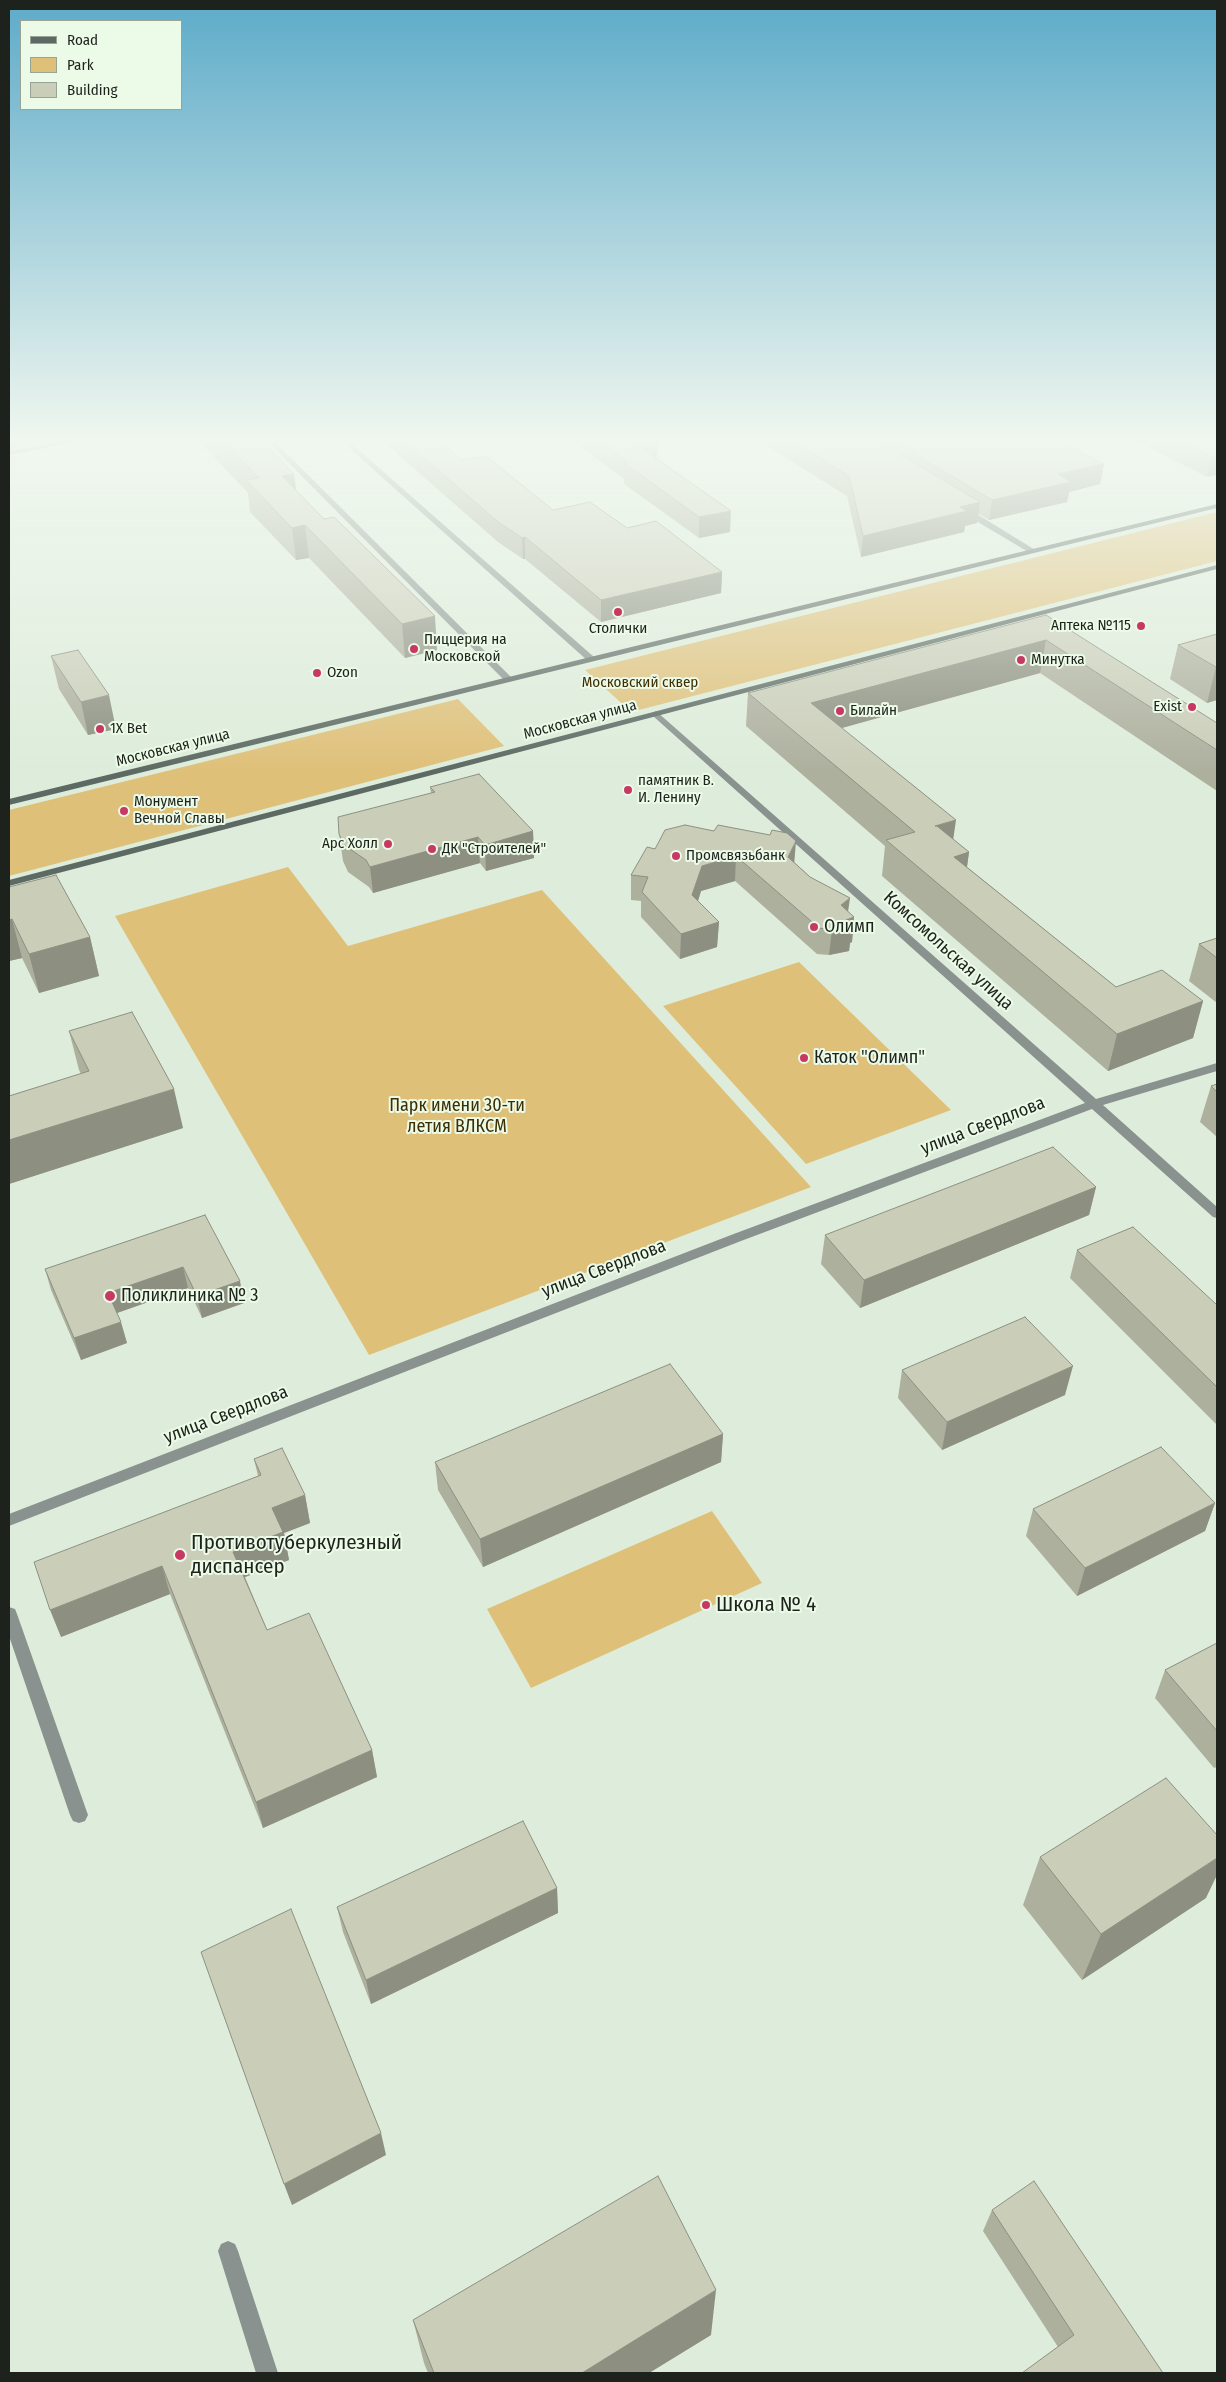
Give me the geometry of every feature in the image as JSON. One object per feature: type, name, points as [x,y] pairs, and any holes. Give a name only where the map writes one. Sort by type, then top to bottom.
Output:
[{"type":"main road","name":"Московская улица","points":[[9,802],[1040,549]]},
{"type":"main road","name":"Московская улица","points":[[9,883],[1217,567]]},
{"type":"street","points":[[378,549],[508,679]]},
{"type":"street","points":[[467,549],[591,659]]},
{"type":"street","points":[[1029,617],[1042,625]]},
{"type":"street","name":"Комсомольская улица","points":[[656,714],[1217,1214]]},
{"type":"street","name":"улица Свердлова","points":[[9,1520],[736,1238],[1094,1104],[1217,1067]]},
{"type":"street","points":[[9,1614],[79,1815]]},
{"type":"street","points":[[228,2251],[268,2373]]},
{"type":"green space","name":"Московский сквер","points":[[1068,549],[1217,549],[1217,561],[631,712],[585,670]]},
{"type":"green space","points":[[458,699],[504,746],[9,876],[9,810]]},
{"type":"green space","name":"Парк имени 30-ти летия ВЛКСМ","points":[[288,867],[348,946],[542,890],[811,1187],[369,1355],[115,916]]},
{"type":"green space","name":"Каток \"Олимп\"","points":[[799,962],[951,1110],[806,1164],[663,1006]]},
{"type":"green space","points":[[712,1511],[762,1583],[531,1688],[487,1609]]},
{"type":"building","points":[[329,549],[367,549],[435,616],[402,624]]},
{"type":"building","points":[[540,549],[692,549],[722,572],[601,600]]},
{"type":"building","points":[[1046,615],[1217,723],[1217,750],[1046,640],[811,703],[956,820],[935,826],[969,852],[954,857],[1116,987],[1162,970],[1203,1001],[1117,1034],[886,840],[915,832],[748,693]]},
{"type":"building","points":[[1217,634],[1217,667],[1178,645]]},
{"type":"building","points":[[78,650],[109,695],[81,702],[51,656]]},
{"type":"building","points":[[479,774],[533,831],[485,845],[478,837],[370,867],[366,860],[344,845],[339,834],[338,817],[435,792],[430,787]]},
{"type":"building","points":[[685,825],[714,831],[718,825],[770,835],[772,830],[787,833],[796,841],[788,857],[810,877],[850,898],[841,905],[854,917],[846,920],[852,926],[832,930],[819,928],[736,856],[702,866],[692,895],[719,922],[681,934],[642,892],[648,877],[631,875],[647,847],[655,849],[665,830]]},
{"type":"building","points":[[56,875],[90,937],[29,954],[12,919],[9,920],[9,887]]},
{"type":"building","points":[[1217,938],[1217,958],[1199,944]]},
{"type":"building","points":[[132,1012],[174,1089],[9,1140],[9,1096],[89,1071],[69,1031]]},
{"type":"building","points":[[1217,1084],[1217,1092],[1211,1086]]},
{"type":"building","points":[[1053,1147],[1096,1187],[864,1280],[825,1235]]},
{"type":"building","name":"Поликлиника № 3","points":[[205,1215],[240,1281],[197,1296],[183,1267],[108,1293],[121,1322],[74,1338],[45,1269]]},
{"type":"building","points":[[1133,1227],[1217,1305],[1217,1387],[1077,1250]]},
{"type":"building","points":[[1025,1317],[1073,1366],[947,1422],[902,1370]]},
{"type":"building","points":[[670,1364],[723,1434],[480,1539],[435,1462]]},
{"type":"building","points":[[1161,1447],[1215,1503],[1085,1568],[1033,1509]]},
{"type":"building","points":[[282,1448],[305,1495],[272,1508],[283,1532],[233,1552],[267,1630],[309,1613],[372,1750],[256,1802],[162,1566],[50,1610],[34,1562],[261,1475],[254,1459]]},
{"type":"building","points":[[1217,1643],[1217,1731],[1165,1670]]},
{"type":"building","points":[[1166,1778],[1217,1835],[1217,1858],[1101,1934],[1040,1857]]},
{"type":"building","points":[[523,1821],[557,1888],[366,1980],[337,1907]]},
{"type":"building","points":[[291,1909],[381,2133],[284,2184],[201,1952]]},
{"type":"building","points":[[658,2176],[716,2290],[582,2373],[434,2373],[413,2320]]},
{"type":"building","points":[[1034,2181],[1163,2373],[1022,2373],[1074,2335],[992,2210]]},
{"type":"place","name":"Столички","points":[[618,612]]},
{"type":"place","name":"Аптека №115","points":[[1141,626]]},
{"type":"place","name":"Пиццерия на Московской","points":[[414,649]]},
{"type":"place","name":"Минутка","points":[[1021,660]]},
{"type":"place","name":"Ozon","points":[[317,673]]},
{"type":"place","name":"Exist","points":[[1192,707]]},
{"type":"place","name":"Билайн","points":[[840,711]]},
{"type":"place","name":"1X Bet","points":[[100,729]]},
{"type":"place","name":"памятник В. И. Ленину","points":[[628,790]]},
{"type":"place","name":"Монумент Вечной Славы","points":[[124,811]]},
{"type":"place","name":"Арс Холл","points":[[388,844]]},
{"type":"place","name":"ДК \"Строителей\"","points":[[432,849]]},
{"type":"place","name":"Промсвязьбанк","points":[[676,856]]},
{"type":"place","name":"Олимп","points":[[814,927]]},
{"type":"place","name":"Каток \"Олимп\"","points":[[804,1058]]},
{"type":"place","name":"Поликлиника № 3","points":[[110,1296]]},
{"type":"place","name":"Противотуберкулезный диспансер","points":[[180,1555]]},
{"type":"place","name":"Школа № 4","points":[[706,1605]]}]
